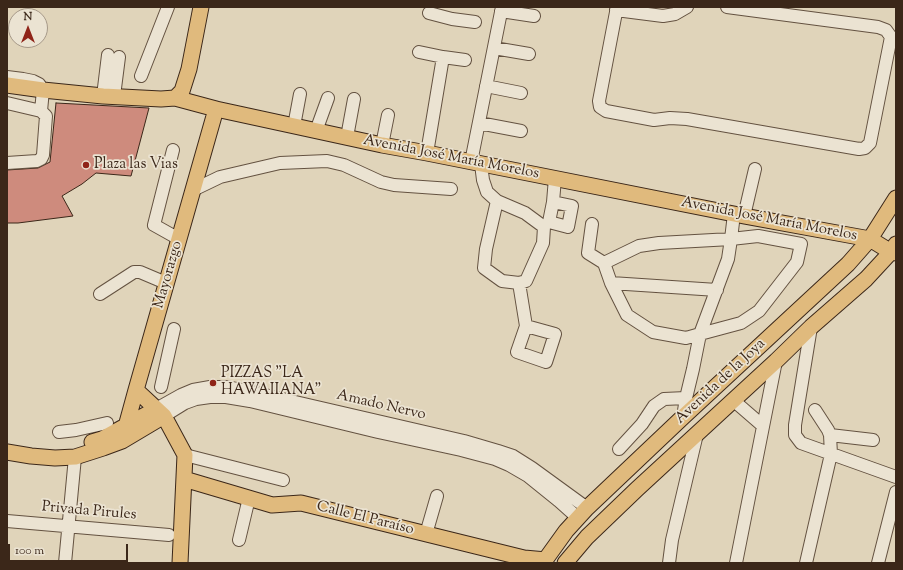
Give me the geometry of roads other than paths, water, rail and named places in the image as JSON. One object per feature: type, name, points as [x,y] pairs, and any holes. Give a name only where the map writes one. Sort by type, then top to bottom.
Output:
[{"type":"main road","points":[[175,98],[182,91],[189,69],[201,7]]},
{"type":"main road","name":"Avenida José María Morelos","points":[[7,85],[108,96],[161,99],[175,98],[382,145],[426,152],[739,215],[870,239],[895,250]]},
{"type":"main road","name":"Mayorazgo","points":[[122,441],[216,108]]},
{"type":"main road","name":"Avenida de la Joya","points":[[544,561],[582,513],[848,264],[870,239],[896,198]]},
{"type":"main road","name":"Avenida de la Joya","points":[[565,563],[587,537],[637,489],[811,327],[866,279],[895,250]]},
{"type":"main road","points":[[136,390],[160,412],[185,455],[180,563]]},
{"type":"main road","points":[[7,442],[33,447],[64,448],[83,445],[102,439],[126,426],[160,412]]},
{"type":"main road","points":[[7,452],[55,458],[75,456],[122,441],[160,412]]},
{"type":"main road","name":"Calle El Paraíso","points":[[184,479],[272,505],[301,503],[524,558],[544,561]]},
{"type":"street","points":[[141,76],[168,7]]},
{"type":"street","points":[[687,7],[675,14],[663,16],[616,8],[599,101],[600,108],[654,120],[670,118],[688,119],[859,149],[866,148],[870,143],[890,37],[886,30],[878,27],[728,7]]},
{"type":"street","points":[[497,202],[486,248],[484,268],[502,281],[519,283],[526,281],[543,244],[544,227],[525,213],[497,202],[487,192],[476,163],[479,123],[502,9],[534,16]]},
{"type":"street","points":[[429,13],[453,13],[475,22]]},
{"type":"street","points":[[494,48],[529,54]]},
{"type":"street","points":[[419,52],[465,60]]},
{"type":"street","points":[[108,96],[114,56]]},
{"type":"street","points":[[426,152],[443,57]]},
{"type":"street","points":[[7,77],[33,81],[39,84],[43,90],[41,111]]},
{"type":"street","points":[[486,86],[521,93]]},
{"type":"street","points":[[294,126],[300,94]]},
{"type":"street","points":[[316,131],[328,98]]},
{"type":"street","points":[[347,137],[354,99]]},
{"type":"street","points":[[7,103],[41,111],[46,116],[43,155],[41,158],[37,161],[7,163]]},
{"type":"street","points":[[382,145],[388,115]]},
{"type":"street","points":[[479,123],[522,131]]},
{"type":"street","points":[[173,150],[154,225],[179,239]]},
{"type":"street","points":[[193,190],[220,177],[280,163],[327,160],[344,165],[380,182],[394,185],[451,189]]},
{"type":"street","points":[[683,417],[700,334],[728,259],[731,239],[755,169]]},
{"type":"street","points":[[553,202],[555,178]]},
{"type":"street","points":[[592,224],[588,253],[604,263],[611,283],[627,315],[653,332],[686,338],[741,323],[759,311],[797,262],[801,244],[758,236],[659,243],[639,246],[604,263]]},
{"type":"street","points":[[100,294],[134,272],[140,272],[166,283]]},
{"type":"street","points":[[519,283],[526,326]]},
{"type":"street","points":[[611,283],[717,290]]},
{"type":"street","points":[[811,327],[795,425],[795,435],[801,443],[896,477]]},
{"type":"street","points":[[161,387],[174,329]]},
{"type":"street","points":[[736,563],[776,361]]},
{"type":"street","name":"Amado Nervo","points":[[160,412],[196,399],[210,396],[226,397],[250,401],[461,450],[495,459],[509,465],[528,476],[559,500],[582,513]]},
{"type":"street","points":[[619,449],[642,424],[654,406],[664,399],[686,398]]},
{"type":"street","points":[[733,400],[763,426]]},
{"type":"street","points":[[806,563],[831,454],[830,435],[815,410]]},
{"type":"street","points":[[59,432],[107,423]]},
{"type":"street","points":[[669,563],[672,540],[697,434]]},
{"type":"street","points":[[830,435],[873,440]]},
{"type":"street","points":[[185,455],[283,480]]},
{"type":"street","points":[[65,563],[75,456]]},
{"type":"street","points":[[878,563],[896,492]]},
{"type":"street","points":[[426,534],[437,496]]},
{"type":"street","points":[[239,540],[249,498]]},
{"type":"street","name":"Privada Pirules","points":[[7,521],[169,535]]},
{"type":"place","name":"Plaza las Vias","points":[[86,165]]},
{"type":"place","name":"PIZZAS \"LA HAWAIIANA\"","points":[[213,383]]}]
